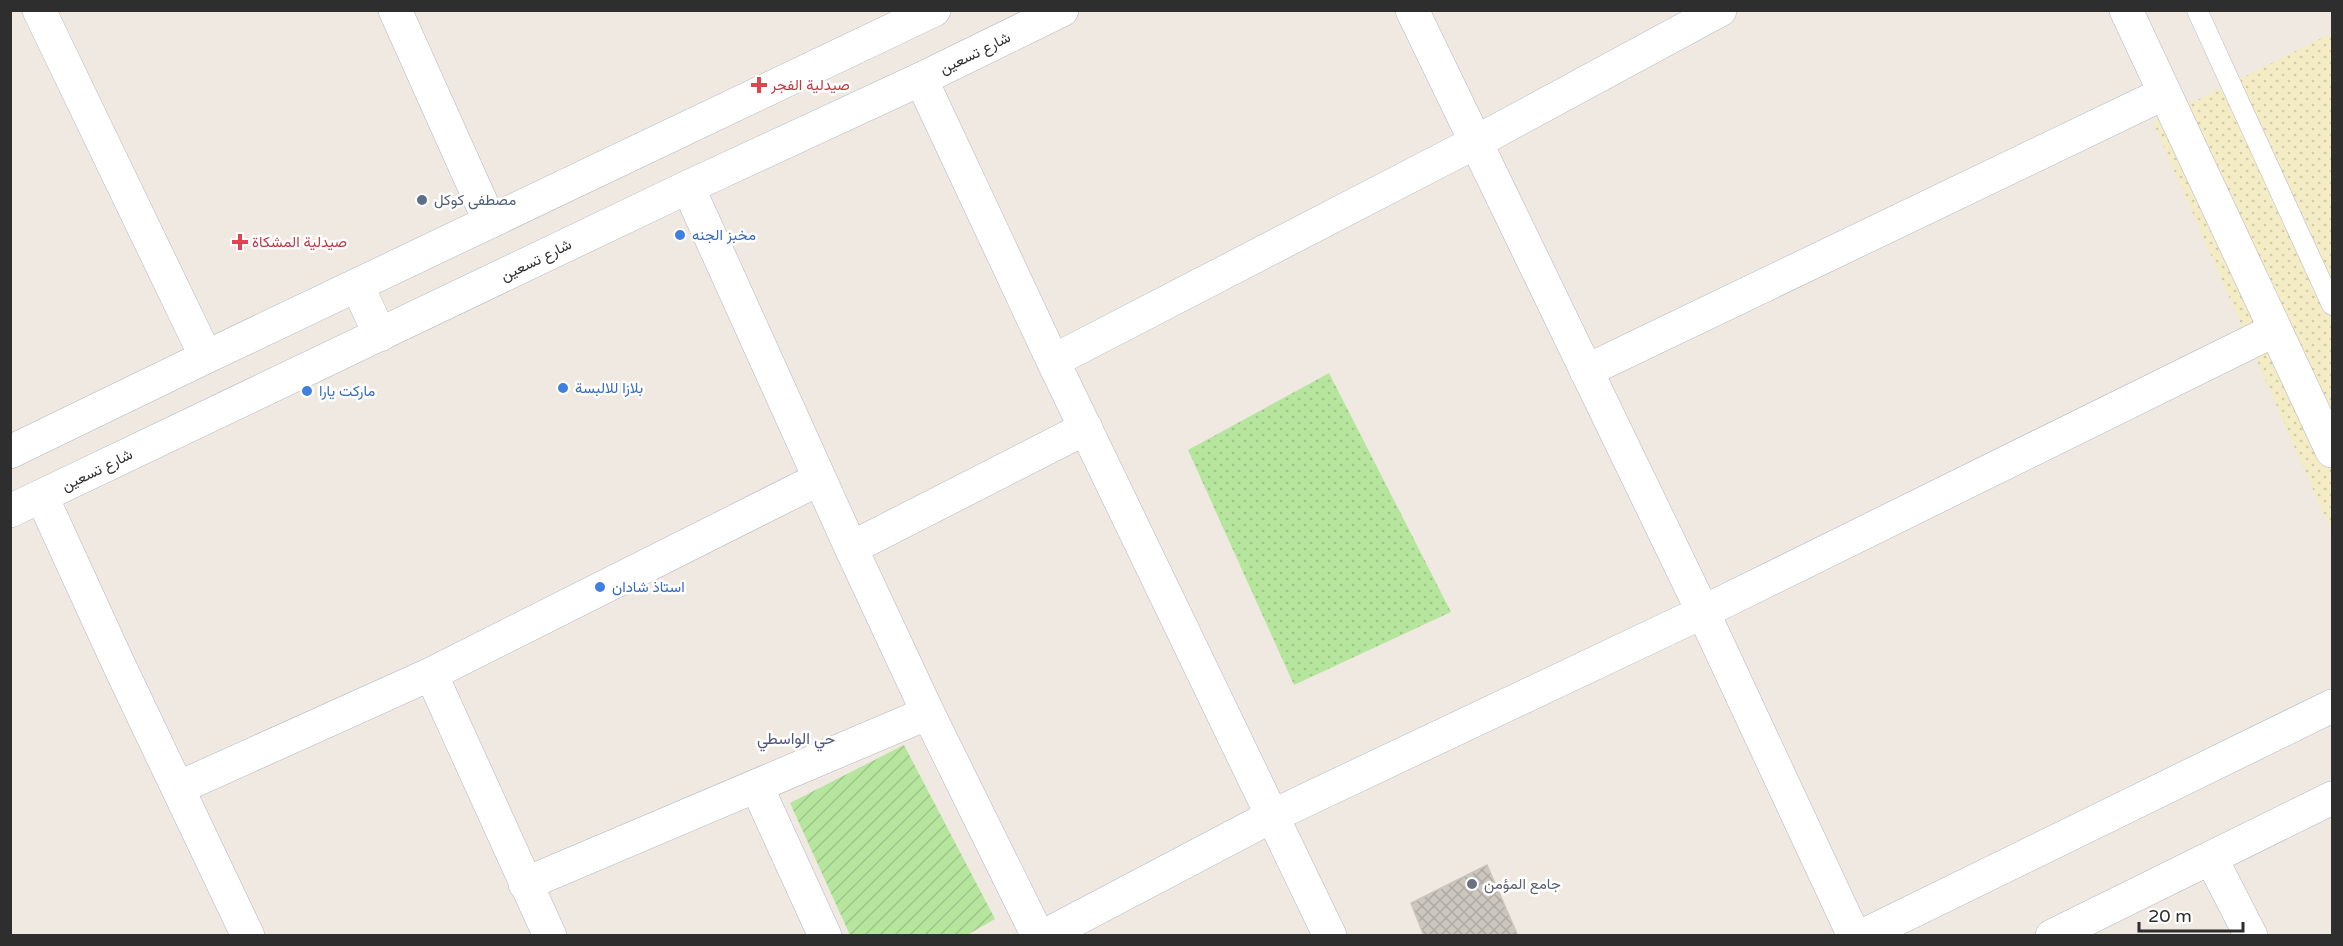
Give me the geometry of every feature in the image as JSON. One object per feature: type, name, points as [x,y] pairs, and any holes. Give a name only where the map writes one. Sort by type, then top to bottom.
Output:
[{"type":"street","points":[[39,10],[206,357]]},
{"type":"street","points":[[395,10],[490,222]]},
{"type":"street","points":[[10,452],[934,10]]},
{"type":"street","name":"شارع تسعين","points":[[10,512],[1062,10]]},
{"type":"street","points":[[1412,10],[1703,612],[1854,936]]},
{"type":"street","points":[[1053,361],[1476,142],[1720,10]]},
{"type":"street","points":[[2126,10],[2332,451]]},
{"type":"street","points":[[921,79],[1053,361],[1330,936]]},
{"type":"street","points":[[1586,371],[2165,93]]},
{"type":"street","points":[[688,187],[819,479],[928,713],[1038,936]]},
{"type":"street","points":[[357,285],[380,335]]},
{"type":"street","points":[[1044,936],[1272,816],[1703,612],[2275,330]]},
{"type":"street","points":[[851,548],[1086,428]]},
{"type":"street","points":[[178,788],[431,674],[819,479]]},
{"type":"street","points":[[42,497],[249,936]]},
{"type":"street","points":[[431,674],[550,936]]},
{"type":"street","points":[[1862,936],[2332,706]]},
{"type":"street","points":[[525,884],[928,713]]},
{"type":"street","points":[[757,787],[825,936]]},
{"type":"street","points":[[2052,936],[2332,798]]},
{"type":"street","points":[[2211,858],[2251,936]]},
{"type":"lane","points":[[2197,10],[2332,305]]},
{"type":"green space","points":[[1329,373],[1451,612],[1294,685],[1188,450]]},
{"type":"green space","points":[[904,745],[995,919],[967,935],[850,935],[790,803]]},
{"type":"sand","points":[[2332,33],[2332,533],[2153,122]]},
{"type":"building","name":"جامع المؤمن","points":[[1487,865],[1518,936],[1424,936],[1411,903]]},
{"type":"place","name":"صيدلية الفجر","points":[[759,85]]},
{"type":"place","name":"مصطفى كوكل","points":[[422,200]]},
{"type":"place","name":"مخبز الجنه","points":[[680,235]]},
{"type":"place","name":"صيدلية المشكاة","points":[[240,242]]},
{"type":"place","name":"بلازا للالبسة","points":[[563,388]]},
{"type":"place","name":"ماركت يارا","points":[[307,391]]},
{"type":"place","name":"استاذ شادان","points":[[600,587]]},
{"type":"place","name":"جامع المؤمن","points":[[1472,884]]},
{"type":"district","name":"حي الواسطي","points":[[796,738]]}]
